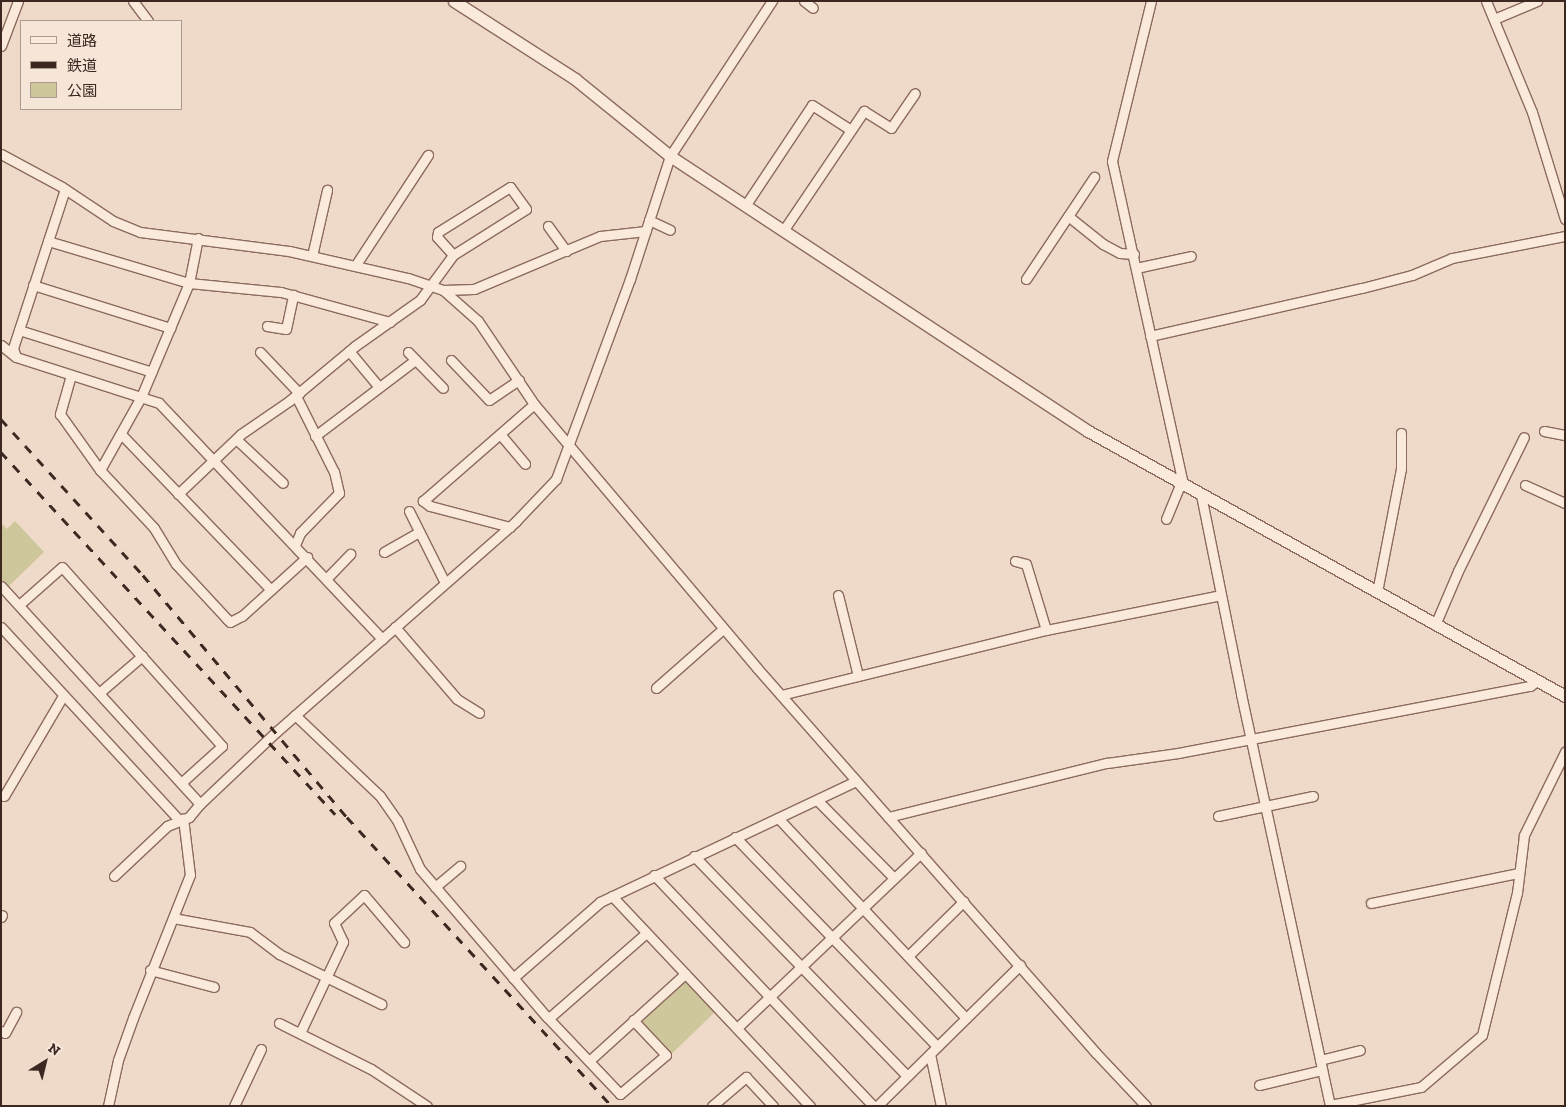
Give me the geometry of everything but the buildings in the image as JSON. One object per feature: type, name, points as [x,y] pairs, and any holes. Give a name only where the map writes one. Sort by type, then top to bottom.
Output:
[{"type":"street","points":[[1,46],[18,1]]},
{"type":"street","points":[[133,1],[147,20]]},
{"type":"street","points":[[454,1],[575,79],[670,156],[1088,431],[1565,696]]},
{"type":"street","points":[[114,876],[167,826],[181,819],[200,804],[295,715],[510,527],[556,479],[646,231],[670,156],[772,1]]},
{"type":"street","points":[[804,1],[813,8]]},
{"type":"street","points":[[1151,1],[1112,162],[1134,254],[1182,484],[1166,519]]},
{"type":"street","points":[[1486,1],[1532,112],[1564,217]]},
{"type":"street","points":[[1494,19],[1537,1]]},
{"type":"street","points":[[783,232],[864,112],[891,128],[915,93]]},
{"type":"street","points":[[745,206],[812,105],[852,130]]},
{"type":"street","points":[[1,154],[64,189],[113,221],[140,232],[198,238],[312,256],[408,278],[432,288],[444,290],[474,289],[610,233],[646,231]]},
{"type":"street","points":[[355,266],[428,155]]},
{"type":"street","points":[[1026,279],[1094,177]]},
{"type":"street","points":[[178,494],[212,458],[236,438],[297,394],[349,351],[390,322],[432,288],[453,255],[526,209],[510,187],[438,232],[437,237],[453,255]]},
{"type":"street","points":[[16,357],[13,348],[64,189]]},
{"type":"street","points":[[312,256],[327,190]]},
{"type":"street","points":[[1068,216],[1103,244],[1120,253],[1134,254]]},
{"type":"street","points":[[649,220],[670,230]]},
{"type":"street","points":[[548,226],[566,251]]},
{"type":"street","points":[[1150,336],[1362,288],[1412,275],[1452,258],[1565,236]]},
{"type":"street","points":[[100,470],[141,397],[152,372],[190,282],[198,238]]},
{"type":"street","points":[[48,241],[190,282],[293,295],[390,322]]},
{"type":"street","points":[[1136,268],[1191,256]]},
{"type":"street","points":[[33,285],[170,328]]},
{"type":"street","points":[[444,290],[478,321],[534,404],[781,695],[1146,1106]]},
{"type":"street","points":[[267,326],[286,329],[293,295]]},
{"type":"street","points":[[19,330],[152,372]]},
{"type":"street","points":[[1,345],[16,357],[159,403],[307,557],[382,639]]},
{"type":"street","points":[[349,351],[379,387]]},
{"type":"street","points":[[260,352],[297,394],[315,436],[334,472],[339,493],[300,533],[295,545]]},
{"type":"street","points":[[408,352],[443,388]]},
{"type":"street","points":[[315,436],[415,360]]},
{"type":"street","points":[[451,360],[488,400],[519,380]]},
{"type":"street","points":[[71,375],[60,414],[100,470],[154,528],[176,564],[230,622],[239,618],[307,557]]},
{"type":"street","points":[[510,527],[430,506],[423,501],[534,404]]},
{"type":"street","points":[[1544,431],[1565,435]]},
{"type":"street","points":[[1377,592],[1401,469],[1402,433]]},
{"type":"street","points":[[121,434],[271,590]]},
{"type":"street","points":[[500,434],[525,464]]},
{"type":"street","points":[[1435,625],[1458,571],[1524,437]]},
{"type":"street","points":[[236,438],[283,483]]},
{"type":"street","points":[[1525,485],[1565,503]]},
{"type":"street","points":[[1201,495],[1264,807],[1330,1106],[1421,1087],[1476,1042],[1488,1021],[1518,874],[1524,835],[1565,752]]},
{"type":"street","points":[[409,511],[445,583]]},
{"type":"street","points":[[384,552],[419,532]]},
{"type":"street","points":[[326,579],[350,554]]},
{"type":"street","points":[[1015,561],[1026,564],[1046,630]]},
{"type":"street","points":[[19,605],[62,567],[222,746],[181,783]]},
{"type":"street","points":[[1,586],[200,804]]},
{"type":"street","points":[[838,595],[858,676]]},
{"type":"street","points":[[781,695],[1046,630],[1221,595]]},
{"type":"street","points":[[1,627],[63,696],[181,819],[190,875],[150,970],[118,1060],[108,1106]]},
{"type":"street","points":[[395,627],[457,699],[479,712]]},
{"type":"street","points":[[656,688],[724,628]]},
{"type":"street","points":[[98,693],[142,656]]},
{"type":"street","points":[[888,817],[1107,764],[1530,686],[1537,681]]},
{"type":"street","points":[[4,796],[63,696]]},
{"type":"street","points":[[295,715],[380,796],[397,820],[420,869],[513,978],[620,1094],[666,1055],[633,1020]]},
{"type":"street","points":[[513,978],[578,918],[612,896],[735,837],[818,801],[856,781]]},
{"type":"street","points":[[1218,816],[1313,796]]},
{"type":"street","points":[[818,801],[894,878]]},
{"type":"street","points":[[778,818],[966,1018]]},
{"type":"street","points":[[735,837],[937,1046]]},
{"type":"street","points":[[738,1028],[921,853]]},
{"type":"street","points":[[694,856],[907,1076]]},
{"type":"street","points":[[435,887],[460,866]]},
{"type":"street","points":[[1370,903],[1518,874]]},
{"type":"street","points":[[654,875],[875,1106],[1020,965]]},
{"type":"street","points":[[300,1033],[343,942],[334,923],[364,895],[404,942]]},
{"type":"street","points":[[612,896],[810,1106]]},
{"type":"street","points":[[908,956],[964,901]]},
{"type":"street","points":[[173,918],[250,932],[279,954],[381,1004]]},
{"type":"street","points":[[549,1018],[646,933]]},
{"type":"street","points":[[150,970],[214,987]]},
{"type":"street","points":[[588,1061],[685,974]]},
{"type":"street","points":[[1,1031],[5,1033],[16,1012]]},
{"type":"street","points":[[279,1023],[371,1069],[427,1106]]},
{"type":"street","points":[[234,1106],[261,1049]]},
{"type":"street","points":[[1259,1085],[1360,1050]]},
{"type":"street","points":[[930,1054],[941,1106]]},
{"type":"street","points":[[712,1106],[746,1077],[773,1106]]},
{"type":"green space","points":[[15,521],[44,552],[7,588],[1,582],[1,523],[7,529]]},
{"type":"green space","points":[[685,977],[717,1010],[670,1055],[638,1022]]},
{"type":"railway","points":[[1,419],[143,575],[347,817],[612,1106]]},
{"type":"railway","points":[[1,452],[335,814]]}]
